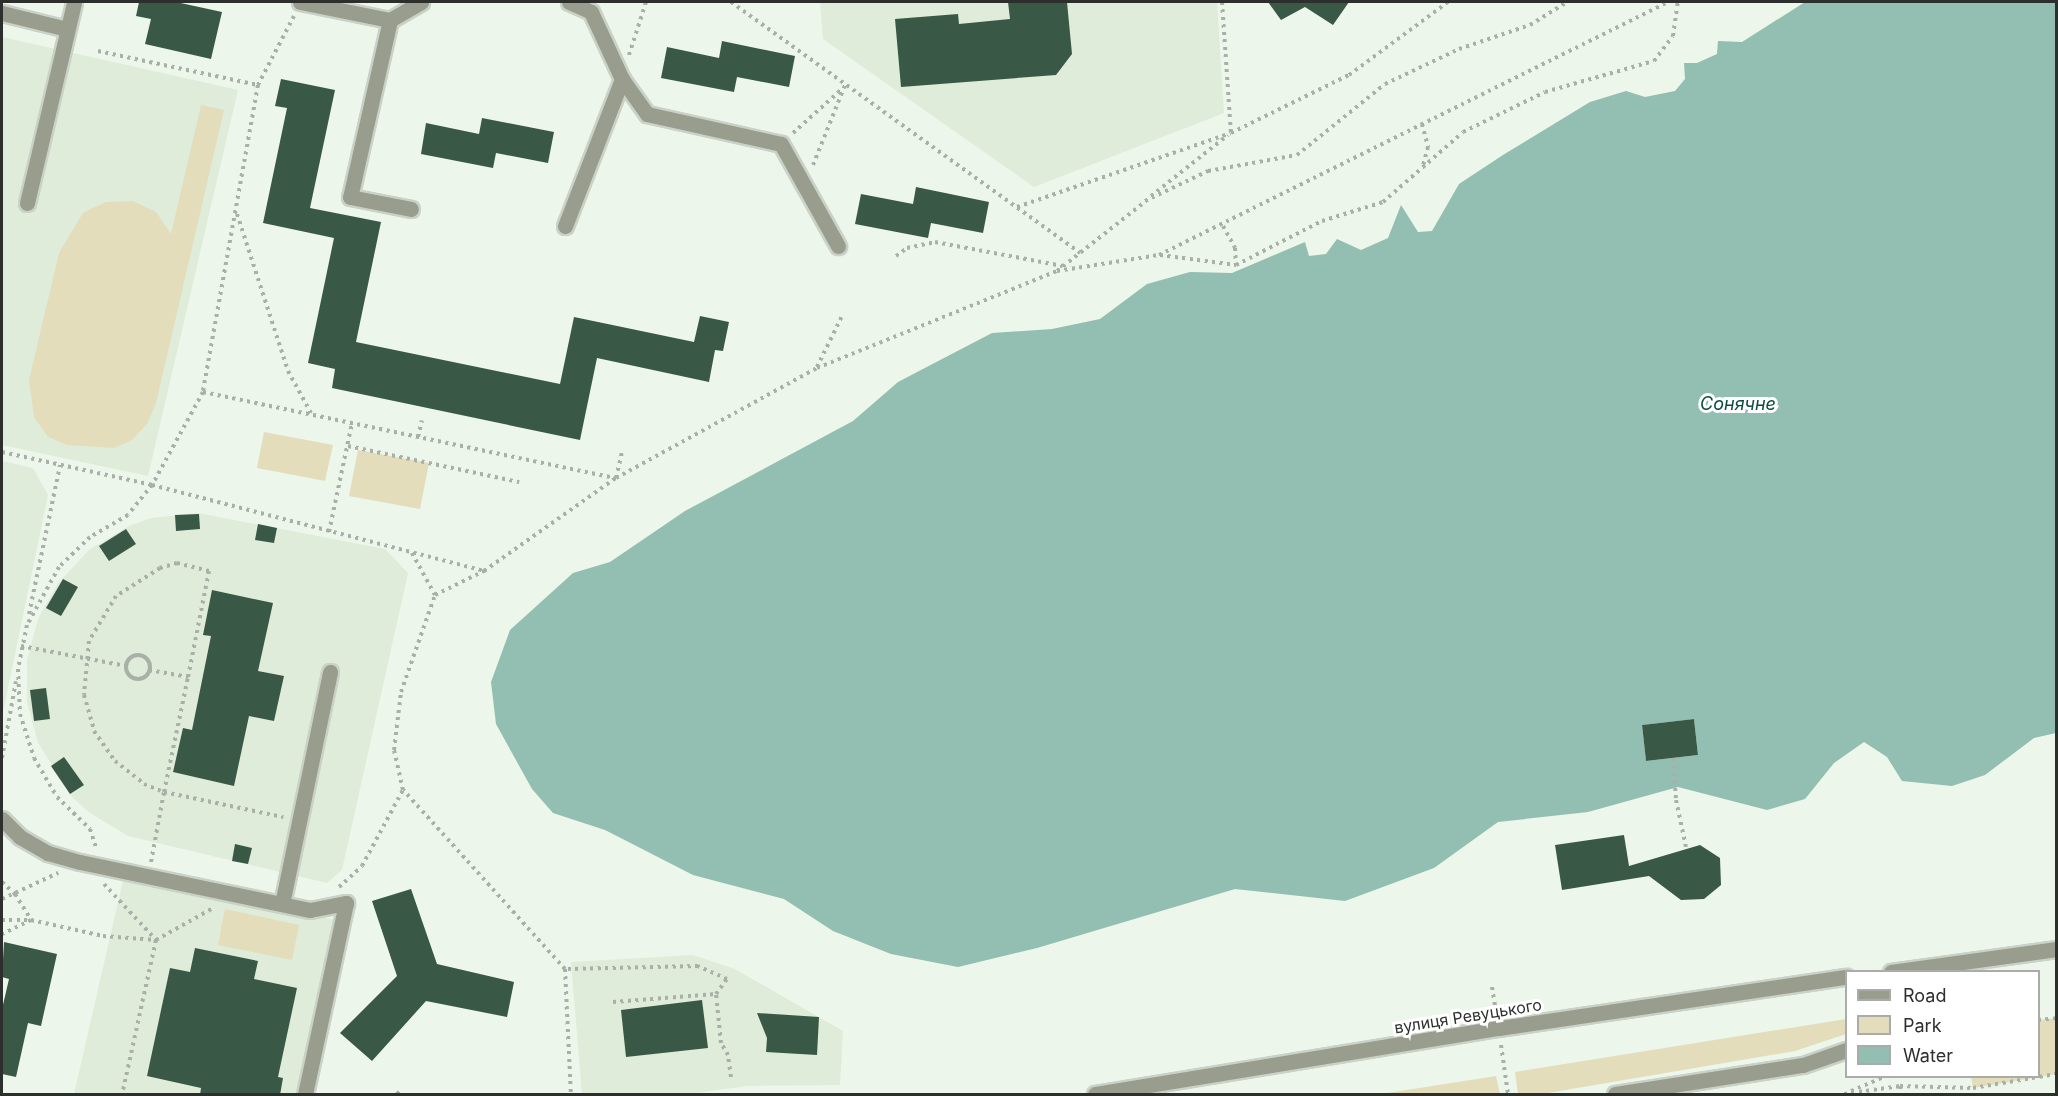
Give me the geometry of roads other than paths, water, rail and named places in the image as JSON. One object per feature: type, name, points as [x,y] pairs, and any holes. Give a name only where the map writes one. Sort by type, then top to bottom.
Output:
[{"type":"street","points":[[27,203],[74,2]]},
{"type":"street","points":[[300,2],[390,20],[421,2]]},
{"type":"street","points":[[568,2],[591,12],[622,79],[647,114],[781,144],[838,246]]},
{"type":"street","points":[[2,13],[66,29]]},
{"type":"street","points":[[390,20],[350,197],[411,209]]},
{"type":"street","points":[[565,226],[622,79]]},
{"type":"street","points":[[282,904],[330,672]]},
{"type":"street","points":[[2,819],[20,837],[48,854],[80,862],[148,874],[310,910],[346,903],[305,1095]]},
{"type":"street","points":[[1906,970],[2056,949]]},
{"type":"street","points":[[2004,970],[2016,955]]},
{"type":"street","name":"вулиця Ревуцького","points":[[1095,1095],[1499,1028],[1845,977]]},
{"type":"street","points":[[1615,1095],[1803,1065],[1845,1050]]},
{"type":"water","name":"Сонячне","points":[[1805,2],[2056,2],[2056,733],[2034,738],[1985,775],[1952,786],[1902,781],[1887,757],[1864,742],[1834,763],[1805,799],[1767,810],[1678,787],[1588,812],[1498,822],[1434,868],[1345,901],[1235,889],[1037,948],[958,967],[891,954],[833,931],[784,899],[693,875],[605,830],[553,813],[532,789],[496,724],[491,682],[510,630],[573,573],[610,562],[685,511],[853,421],[898,382],[992,333],[1052,329],[1100,319],[1147,284],[1190,272],[1232,273],[1305,242],[1309,256],[1326,254],[1337,239],[1361,250],[1388,238],[1401,205],[1418,232],[1432,231],[1459,184],[1503,155],[1590,102],[1626,91],[1645,97],[1675,91],[1685,79],[1684,63],[1697,63],[1717,54],[1718,41],[1742,42]],"holes":[[[1694,719],[1698,755],[1646,761],[1642,725]]]}]
